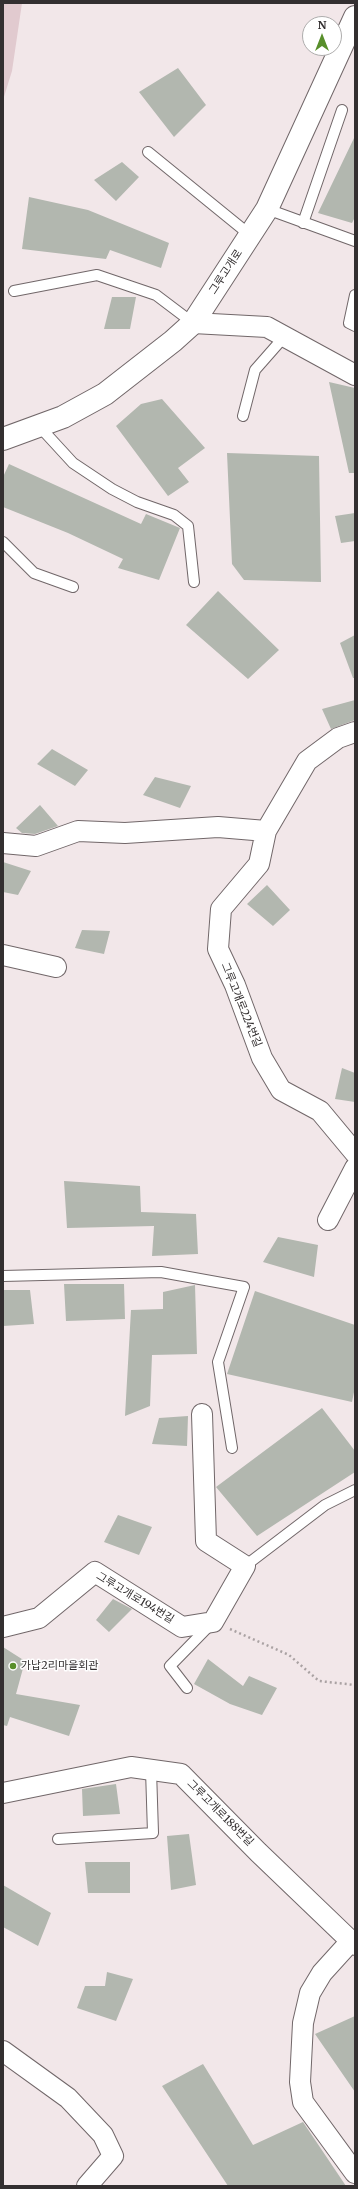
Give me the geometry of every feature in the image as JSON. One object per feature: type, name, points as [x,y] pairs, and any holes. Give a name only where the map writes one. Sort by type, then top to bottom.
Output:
[{"type":"street","name":"그루고개로","points":[[3,439],[63,417],[105,394],[173,341],[193,323],[266,209],[355,17]]},
{"type":"street","points":[[193,323],[267,328],[355,375]]},
{"type":"street","name":"그루고개로224번길","points":[[355,732],[338,738],[307,761],[266,831],[259,864],[221,909],[218,949],[235,985],[262,1058],[281,1090],[320,1111],[355,1153]]},
{"type":"street","points":[[3,844],[36,846],[78,831],[125,833],[218,827],[266,831]]},
{"type":"street","points":[[3,955],[56,967]]},
{"type":"street","points":[[328,1220],[355,1168]]},
{"type":"street","points":[[202,1414],[206,1541],[245,1566],[213,1622]]},
{"type":"street","name":"그루고개로194번길","points":[[3,1627],[39,1618],[95,1572],[182,1627],[213,1622]]},
{"type":"street","name":"그루고개로188번길","points":[[3,1793],[131,1767],[182,1774],[258,1852],[353,1943]]},
{"type":"street","points":[[353,1943],[322,1973],[310,1994],[303,2023],[300,2082],[303,2102],[355,2173]]},
{"type":"street","points":[[3,2051],[68,2098],[103,2135],[114,2156],[87,2186]]},
{"type":"lane","points":[[303,222],[342,110]]},
{"type":"lane","points":[[148,152],[250,235]]},
{"type":"lane","points":[[266,209],[355,241]]},
{"type":"lane","points":[[14,291],[97,275],[156,295],[193,323]]},
{"type":"lane","points":[[355,295],[349,323],[355,326]]},
{"type":"lane","points":[[243,416],[255,370],[284,337]]},
{"type":"lane","points":[[39,426],[73,463],[112,489],[138,502],[174,515],[188,526],[194,582]]},
{"type":"lane","points":[[3,542],[34,573],[73,587]]},
{"type":"lane","points":[[3,1276],[161,1272],[244,1287],[218,1362],[232,1448]]},
{"type":"lane","points":[[245,1566],[325,1505],[355,1490]]},
{"type":"lane","points":[[187,1688],[170,1666],[213,1622]]},
{"type":"lane","points":[[58,1839],[153,1833],[151,1770]]},
{"type":"path","points":[[213,1622],[289,1655],[319,1681],[355,1685]]},
{"type":"shaded area","points":[[3,3],[22,3],[12,71],[3,100]]},
{"type":"building","points":[[178,68],[206,105],[174,137],[139,92]]},
{"type":"building","points":[[355,136],[355,217],[352,223],[318,213]]},
{"type":"building","points":[[122,162],[139,177],[116,201],[94,180]]},
{"type":"building","points":[[29,197],[88,210],[169,243],[161,268],[110,250],[106,259],[22,249]]},
{"type":"building","points":[[112,297],[136,297],[130,329],[104,329]]},
{"type":"building","points":[[329,382],[355,388],[355,473],[349,473]]},
{"type":"building","points":[[162,399],[205,448],[178,468],[189,482],[168,496],[116,426],[141,404]]},
{"type":"building","points":[[227,453],[319,456],[321,582],[244,580],[232,564]]},
{"type":"building","points":[[9,464],[141,524],[146,514],[180,528],[159,580],[118,568],[123,559],[68,533],[3,507],[3,477]]},
{"type":"building","points":[[355,513],[355,541],[341,543],[335,516]]},
{"type":"building","points":[[218,591],[279,650],[248,679],[186,625]]},
{"type":"building","points":[[355,635],[355,678],[353,678],[340,643]]},
{"type":"building","points":[[355,700],[355,720],[331,729],[322,709]]},
{"type":"building","points":[[52,749],[88,770],[75,786],[37,764]]},
{"type":"building","points":[[155,777],[191,786],[180,808],[143,795]]},
{"type":"building","points":[[40,805],[58,826],[35,834],[22,833],[16,828]]},
{"type":"building","points":[[3,862],[31,871],[18,895],[3,892]]},
{"type":"building","points":[[267,885],[290,910],[273,926],[247,904]]},
{"type":"building","points":[[82,930],[110,931],[104,954],[75,948]]},
{"type":"building","points":[[342,1068],[355,1073],[355,1102],[335,1099]]},
{"type":"building","points":[[64,1181],[140,1186],[141,1212],[196,1214],[198,1254],[152,1256],[154,1226],[67,1228]]},
{"type":"building","points":[[278,1237],[318,1245],[314,1277],[263,1262]]},
{"type":"building","points":[[64,1284],[124,1284],[125,1319],[66,1321]]},
{"type":"building","points":[[195,1285],[197,1354],[152,1355],[150,1406],[125,1416],[131,1310],[163,1309],[163,1292]]},
{"type":"building","points":[[3,1290],[30,1290],[34,1324],[3,1326]]},
{"type":"building","points":[[255,1291],[355,1325],[355,1387],[352,1402],[227,1374]]},
{"type":"building","points":[[322,1408],[355,1451],[355,1472],[257,1536],[216,1487]]},
{"type":"building","points":[[188,1416],[187,1446],[152,1444],[159,1418]]},
{"type":"building","points":[[118,1515],[152,1527],[139,1555],[104,1542]]},
{"type":"building","points":[[113,1599],[132,1609],[109,1632],[96,1620]]},
{"type":"building","points":[[3,1647],[25,1661],[16,1694],[80,1705],[69,1736],[10,1717],[7,1726],[3,1725]]},
{"type":"building","points":[[208,1659],[243,1686],[249,1676],[277,1688],[262,1715],[230,1704],[194,1684]]},
{"type":"building","points":[[116,1784],[120,1814],[83,1816],[82,1789]]},
{"type":"building","points":[[189,1834],[196,1885],[171,1890],[167,1836]]},
{"type":"building","points":[[85,1862],[130,1862],[130,1893],[88,1893]]},
{"type":"building","points":[[3,1885],[51,1913],[38,1946],[3,1927]]},
{"type":"building","points":[[107,1972],[133,1979],[116,2021],[77,2008],[85,1986],[105,1986]]},
{"type":"building","points":[[355,2016],[355,2092],[315,2034]]},
{"type":"building","points":[[203,2064],[253,2145],[303,2122],[346,2186],[228,2186],[162,2086]]},
{"type":"place","name":"가납2리마을회관","points":[[13,1666]]}]
